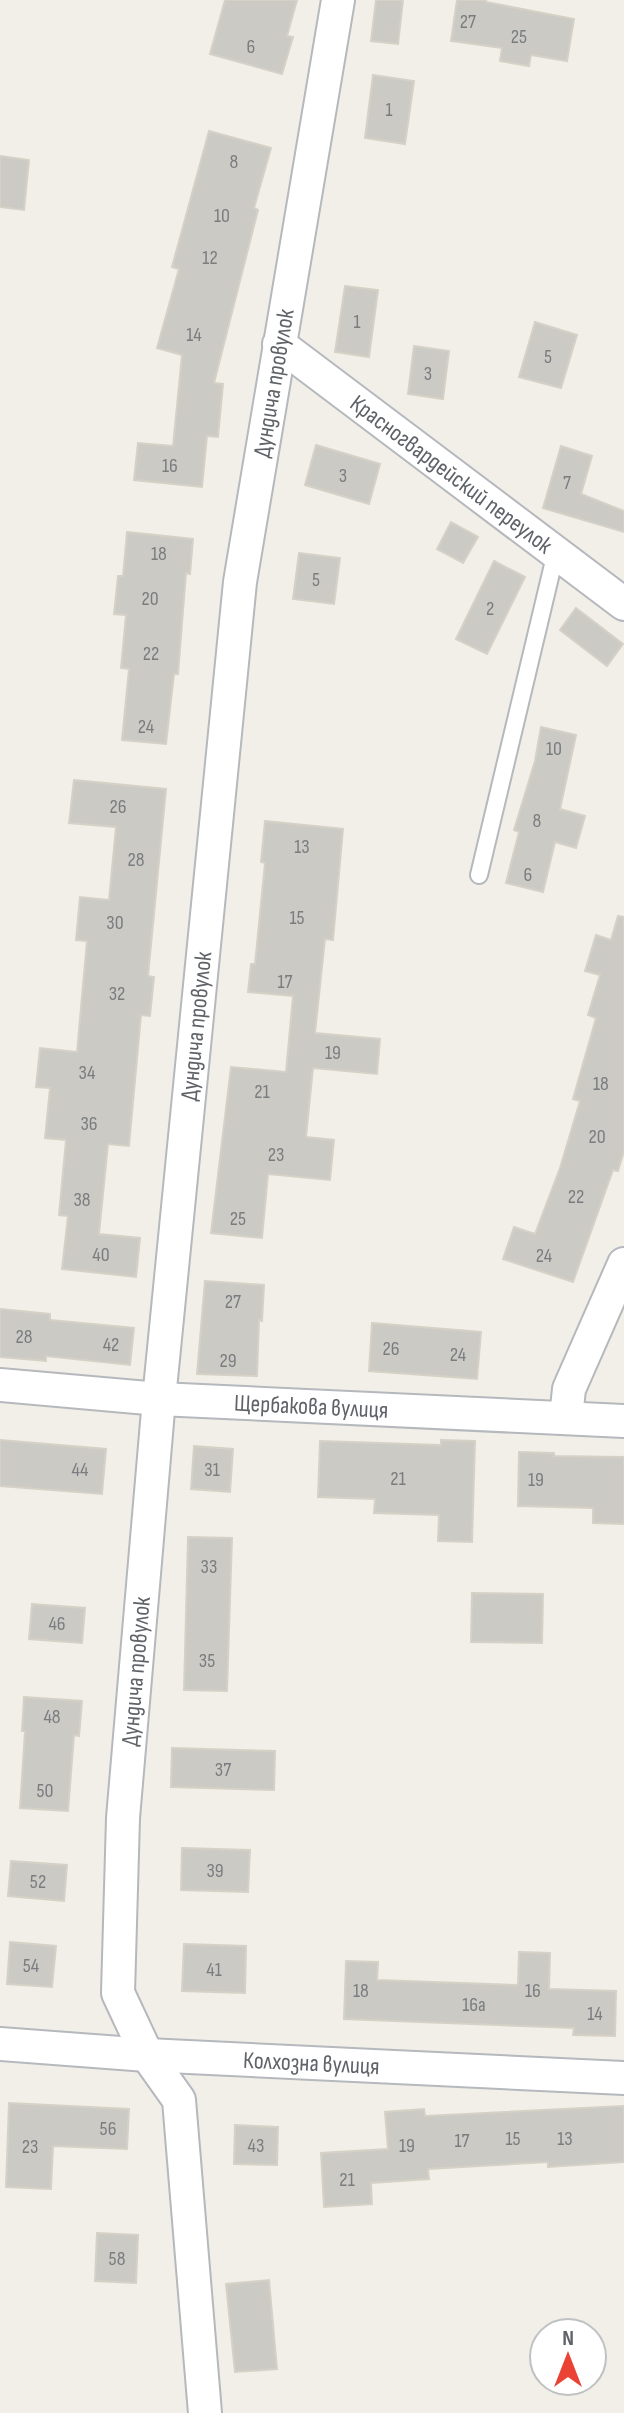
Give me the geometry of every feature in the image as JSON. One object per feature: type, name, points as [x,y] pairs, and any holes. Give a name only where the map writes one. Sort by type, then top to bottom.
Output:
[{"type":"street","name":"Дундича провулок","points":[[205,2413],[179,2100],[147,2055],[118,1993],[123,1818],[159,1399],[240,582],[338,0]]},
{"type":"street","name":"Красногвардейский переулок","points":[[279,344],[624,604]]},
{"type":"street","points":[[566,1418],[569,1389],[624,1264]]},
{"type":"street","name":"Щербакова вулиця","points":[[0,1385],[159,1399],[624,1421]]},
{"type":"street","name":"Колхозна вулиця","points":[[0,2044],[147,2055],[624,2078]]},
{"type":"lane","points":[[479,875],[556,552]]},
{"type":"building","points":[[225,0],[297,0],[287,36],[293,37],[282,74],[210,54]]},
{"type":"building","points":[[376,0],[403,0],[398,44],[371,41]]},
{"type":"building","points":[[457,0],[486,0],[574,19],[567,61],[531,55],[529,66],[500,61],[502,48],[451,41]]},
{"type":"building","points":[[373,75],[414,81],[405,144],[365,138]]},
{"type":"building","points":[[209,131],[271,148],[214,383],[223,384],[218,437],[207,436],[202,487],[134,480],[138,443],[173,446],[182,355],[157,348],[179,269],[172,267]]},
{"type":"building","points":[[0,156],[29,160],[24,210],[0,207]]},
{"type":"building","points":[[345,286],[378,290],[369,357],[335,352]]},
{"type":"building","points":[[535,322],[577,335],[561,388],[519,377]]},
{"type":"building","points":[[414,346],[449,351],[443,399],[408,394]]},
{"type":"building","points":[[316,445],[380,464],[369,504],[305,485]]},
{"type":"building","points":[[561,446],[592,456],[581,494],[624,511],[624,532],[543,508]]},
{"type":"building","points":[[451,522],[478,537],[463,563],[437,549]]},
{"type":"building","points":[[127,532],[193,539],[190,574],[186,573],[178,674],[174,674],[166,744],[122,740],[129,669],[121,668],[126,615],[114,614],[118,576],[123,576]]},
{"type":"building","points":[[299,553],[340,558],[334,604],[293,599]]},
{"type":"building","points":[[494,561],[525,577],[487,654],[456,639]]},
{"type":"building","points":[[576,608],[623,644],[607,666],[560,630]]},
{"type":"building","points":[[541,727],[576,735],[560,809],[585,816],[576,848],[555,842],[543,892],[506,883],[519,832],[514,830],[535,761]]},
{"type":"building","points":[[74,780],[166,789],[148,976],[154,977],[150,1016],[141,1015],[129,1146],[108,1144],[99,1234],[140,1238],[136,1277],[62,1269],[68,1216],[59,1215],[66,1140],[45,1138],[50,1088],[36,1087],[40,1048],[77,1052],[87,941],[76,940],[80,897],[109,900],[116,827],[69,823]]},
{"type":"building","points":[[265,821],[343,829],[333,940],[325,939],[315,1033],[380,1039],[377,1074],[313,1068],[306,1137],[334,1140],[330,1180],[268,1174],[262,1238],[211,1233],[231,1067],[286,1072],[293,996],[248,992],[251,964],[255,964],[265,863],[261,862]]},
{"type":"building","points":[[618,916],[624,917],[624,1151],[618,1171],[613,1170],[573,1282],[503,1259],[514,1227],[535,1234],[560,1168],[580,1101],[573,1099],[596,1018],[588,1015],[600,975],[585,971],[596,935],[611,940]]},
{"type":"building","points":[[205,1281],[264,1285],[257,1376],[197,1374]]},
{"type":"building","points":[[0,1309],[50,1314],[50,1320],[134,1328],[130,1365],[46,1356],[46,1361],[0,1357]]},
{"type":"building","points":[[372,1323],[481,1332],[477,1379],[369,1371]]},
{"type":"building","points":[[0,1440],[106,1449],[102,1494],[0,1486]]},
{"type":"building","points":[[441,1440],[475,1441],[472,1542],[438,1541],[439,1515],[374,1513],[375,1499],[318,1497],[320,1441],[441,1445]]},
{"type":"building","points":[[194,1446],[233,1449],[230,1492],[191,1489]]},
{"type":"building","points":[[519,1452],[624,1457],[624,1524],[593,1523],[593,1508],[518,1506]]},
{"type":"building","points":[[188,1537],[232,1538],[227,1691],[184,1690]]},
{"type":"building","points":[[472,1593],[543,1594],[542,1643],[471,1642]]},
{"type":"building","points":[[32,1604],[85,1608],[82,1643],[29,1639]]},
{"type":"building","points":[[24,1697],[82,1701],[79,1736],[74,1735],[68,1811],[20,1808]]},
{"type":"building","points":[[172,1748],[275,1751],[274,1790],[171,1787]]},
{"type":"building","points":[[182,1848],[250,1850],[248,1892],[181,1890]]},
{"type":"building","points":[[11,1861],[67,1865],[64,1901],[8,1896]]},
{"type":"building","points":[[10,1942],[56,1946],[52,1987],[7,1984]]},
{"type":"building","points":[[184,1944],[246,1946],[245,1993],[182,1991]]},
{"type":"building","points":[[519,1952],[550,1953],[549,1989],[616,1991],[615,2036],[573,2035],[574,2028],[344,2019],[346,1961],[378,1962],[377,1980],[518,1985]]},
{"type":"building","points":[[9,2103],[129,2109],[127,2149],[53,2146],[51,2189],[6,2187]]},
{"type":"building","points":[[624,2106],[624,2162],[548,2167],[548,2162],[428,2169],[429,2179],[371,2183],[372,2204],[324,2207],[321,2153],[388,2149],[385,2112],[424,2109],[425,2116]]},
{"type":"building","points":[[235,2125],[278,2127],[277,2165],[234,2164]]},
{"type":"building","points":[[97,2233],[138,2235],[136,2283],[95,2281]]},
{"type":"building","points":[[269,2280],[277,2369],[235,2372],[226,2284]]}]
